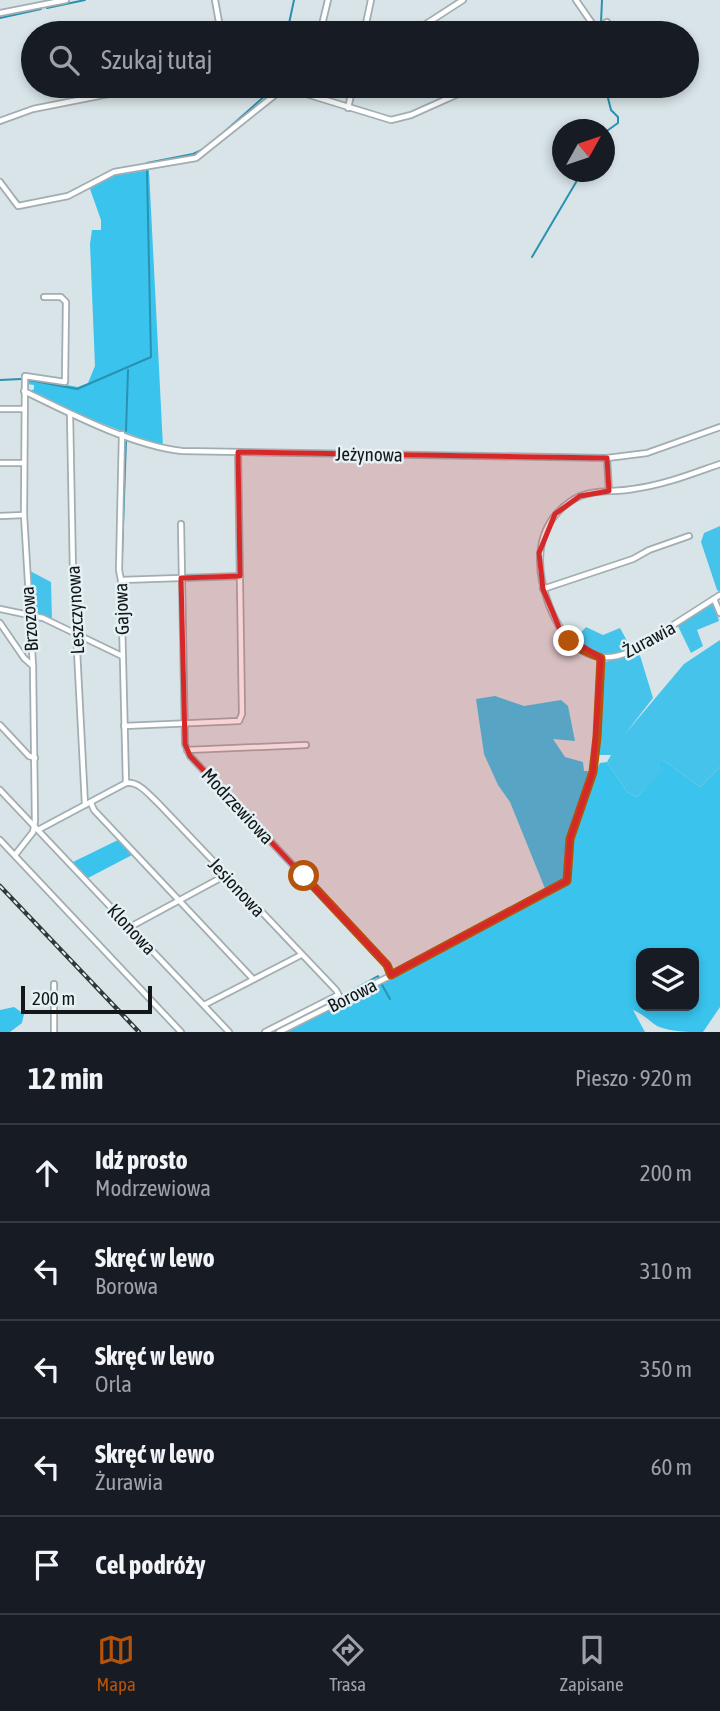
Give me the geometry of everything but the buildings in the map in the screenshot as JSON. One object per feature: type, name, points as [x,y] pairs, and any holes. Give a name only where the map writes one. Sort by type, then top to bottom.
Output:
[{"type":"street","points":[[0,13],[41,2],[66,0]]},
{"type":"street","points":[[215,0],[218,21]]},
{"type":"street","points":[[323,21],[328,0]]},
{"type":"street","points":[[367,21],[371,0]]},
{"type":"street","points":[[431,21],[463,0]]},
{"type":"street","points":[[576,0],[590,21]]},
{"type":"street","points":[[0,121],[33,109],[88,98]]},
{"type":"street","points":[[0,182],[18,206],[68,196],[114,172],[196,158],[270,98]]},
{"type":"street","points":[[317,98],[386,119],[397,119],[447,98]]},
{"type":"street","points":[[348,108],[350,98]]},
{"type":"street","name":"Brzozowa","points":[[36,828],[33,666],[24,515],[24,376],[65,382],[65,302],[61,297],[44,297]]},
{"type":"street","name":"Jeżynowa","points":[[24,391],[70,414],[163,449],[607,458],[647,453],[720,427]]},
{"type":"street","points":[[0,409],[23,409]]},
{"type":"street","name":"Leszczynowa","points":[[70,414],[76,635],[88,804]]},
{"type":"street","name":"Gajowa","points":[[122,434],[119,570],[126,783]]},
{"type":"street","points":[[124,726],[239,721],[238,452]]},
{"type":"street","points":[[607,458],[608,491]]},
{"type":"street","points":[[0,463],[24,463]]},
{"type":"street","name":"Żurawia","points":[[720,464],[676,480],[632,490],[580,496],[555,514],[545,531],[539,553],[543,589],[561,632],[581,649],[601,658],[634,650],[720,595]]},
{"type":"street","points":[[0,516],[24,515]]},
{"type":"street","name":"Modrzewiowa","points":[[181,524],[184,723],[187,750],[387,965],[391,975]]},
{"type":"street","points":[[543,589],[633,559],[649,550],[689,536]]},
{"type":"street","points":[[121,580],[240,576]]},
{"type":"street","points":[[714,599],[720,613]]},
{"type":"street","points":[[0,608],[28,613],[122,656]]},
{"type":"street","points":[[0,623],[33,666]]},
{"type":"street","name":"Borowa","points":[[279,1032],[567,881],[570,839],[593,772],[601,658]]},
{"type":"street","points":[[0,725],[29,756],[35,758]]},
{"type":"street","points":[[187,750],[306,745]]},
{"type":"street","name":"Jesionowa","points":[[126,783],[131,782],[149,794],[342,1001]]},
{"type":"street","points":[[15,855],[36,828],[126,783]]},
{"type":"street","name":"Klonowa","points":[[0,790],[229,1032]]},
{"type":"street","points":[[88,804],[253,979]]},
{"type":"street","points":[[0,840],[181,1032]]},
{"type":"street","points":[[130,927],[226,875]]},
{"type":"street","points":[[204,1005],[301,955]]},
{"type":"street","points":[[54,984],[54,1032]]},
{"type":"street","name":"Borowa","points":[[265,1032],[338,995]]},
{"type":"highlighted area","points":[[238,452],[607,458],[609,491],[580,496],[555,514],[539,553],[543,589],[561,632],[601,658],[593,772],[570,839],[567,881],[391,975],[387,965],[190,756],[185,744],[181,578],[240,576]]},
{"type":"shaded area","points":[[149,170],[163,447],[70,411],[30,392],[34,385],[27,384],[27,378],[78,387],[88,383],[95,366],[90,244],[92,230],[101,230],[101,220],[90,189],[111,176]]},
{"type":"shaded area","points":[[720,526],[720,592],[701,542],[704,533]]},
{"type":"shaded area","points":[[30,571],[51,582],[52,621],[31,610]]},
{"type":"shaded area","points":[[711,603],[714,604],[719,621],[697,630],[703,646],[691,653],[678,626]]},
{"type":"shaded area","points":[[586,627],[603,635],[620,628],[632,650],[601,654],[587,649],[573,641]]},
{"type":"shaded area","points":[[720,640],[720,767],[700,787],[663,760],[664,771],[637,797],[627,792],[607,762],[611,755],[597,755],[605,662],[627,656],[638,649],[653,698],[625,734],[684,664]]},
{"type":"shaded area","points":[[495,696],[524,706],[561,700],[568,706],[575,741],[553,739],[565,757],[583,762],[584,771],[590,771],[593,778],[600,763],[607,762],[627,792],[637,797],[663,771],[659,763],[663,760],[700,787],[720,767],[720,1007],[703,1032],[662,1028],[633,1010],[645,1032],[287,1032],[548,896],[510,802],[498,785],[484,754],[476,699]]},
{"type":"shaded area","points":[[118,840],[132,855],[88,878],[73,862]]},
{"type":"shaded area","points":[[14,1007],[24,1014],[22,1023],[10,1032],[0,1032],[0,1010]]},
{"type":"waterway","points":[[47,8],[85,0]]},
{"type":"waterway","points":[[290,21],[294,0]]},
{"type":"waterway","points":[[601,21],[602,0]]},
{"type":"waterway","points":[[0,18],[41,9]]},
{"type":"waterway","points":[[214,141],[262,98]]},
{"type":"waterway","points":[[608,98],[611,110],[618,117],[615,125]]},
{"type":"waterway","points":[[147,163],[193,154],[204,149]]},
{"type":"waterway","points":[[29,380],[77,389],[151,357],[147,170]]},
{"type":"waterway","points":[[532,257],[576,182]]},
{"type":"waterway","points":[[126,431],[128,370]]},
{"type":"waterway","points":[[0,380],[21,379]]},
{"type":"waterway","points":[[122,555],[126,440]]},
{"type":"waterway","points":[[342,996],[378,976],[379,978]]},
{"type":"waterway","points":[[381,983],[390,999]]},
{"type":"waterway","points":[[271,1032],[336,999]]},
{"type":"railway","points":[[0,886],[139,1032]]},
{"type":"route","points":[[304,876],[387,965],[391,975],[567,881],[570,839],[593,772],[601,658],[569,641]]}]
